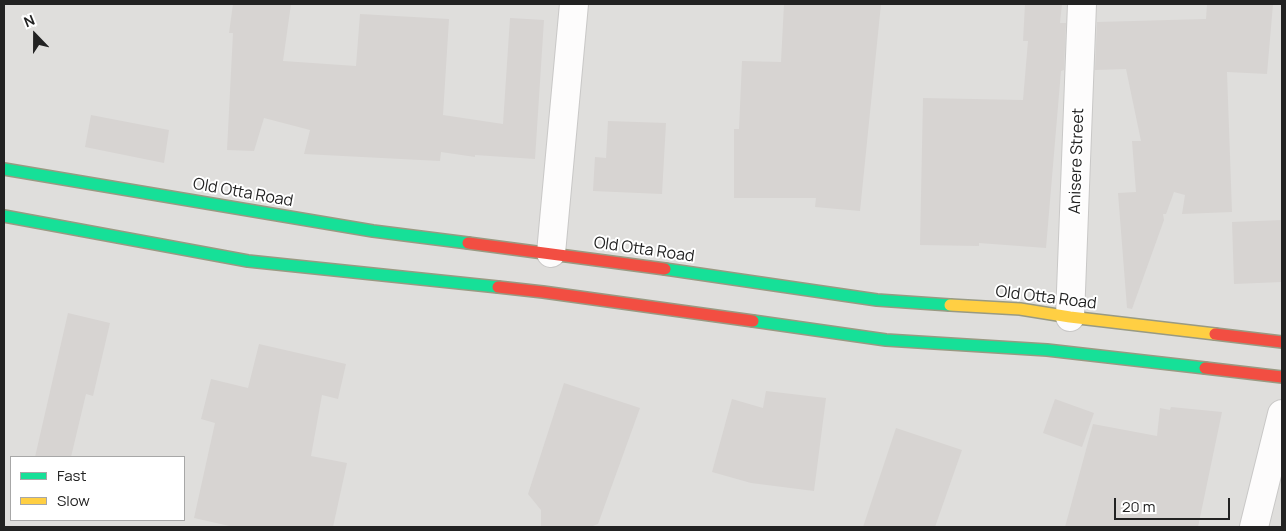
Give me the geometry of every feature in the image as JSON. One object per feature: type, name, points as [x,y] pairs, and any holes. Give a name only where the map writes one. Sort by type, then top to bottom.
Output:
[{"type":"street","points":[[551,253],[574,4]]},
{"type":"street","name":"Anisere Street","points":[[1070,318],[1082,4]]},
{"type":"street","name":"Old Otta Road","points":[[4,169],[372,236],[551,253],[876,300],[1020,309],[1070,318],[1282,342]]},
{"type":"street","points":[[4,216],[248,261],[367,270],[543,292],[886,340],[1047,350],[1282,377]]},
{"type":"street","points":[[1254,527],[1282,414]]},
{"type":"shaded area","points":[[4,4],[1282,4],[1282,527],[4,527]]},
{"type":"building","points":[[233,4],[291,4],[283,61],[356,66],[360,14],[449,19],[443,115],[503,124],[510,18],[544,20],[535,159],[475,155],[475,157],[441,152],[440,161],[304,154],[310,130],[264,118],[254,151],[227,150],[233,33],[229,33]]},
{"type":"building","points":[[784,4],[881,4],[860,211],[815,207],[816,198],[734,198],[734,129],[739,129],[742,61],[781,62]]},
{"type":"building","points":[[1025,4],[1062,4],[1060,23],[1066,23],[1064,70],[1061,71],[1046,248],[979,243],[979,246],[920,245],[923,98],[1023,100],[1028,41],[1023,41]]},
{"type":"building","points":[[1207,4],[1273,4],[1267,74],[1227,72],[1232,212],[1182,214],[1185,195],[1174,192],[1166,214],[1163,214],[1164,220],[1132,309],[1127,308],[1118,193],[1136,192],[1132,141],[1141,141],[1126,69],[1095,70],[1097,22],[1206,19]]},
{"type":"building","points":[[91,115],[169,130],[164,163],[85,147]]},
{"type":"building","points":[[608,121],[666,123],[662,194],[593,191],[595,157],[606,158]]},
{"type":"building","points":[[1282,220],[1282,282],[1234,284],[1232,222]]},
{"type":"building","points":[[68,313],[110,323],[93,396],[86,394],[71,456],[35,456]]},
{"type":"building","points":[[259,344],[346,364],[338,399],[322,395],[311,456],[347,463],[333,527],[234,527],[194,518],[215,423],[201,419],[211,379],[248,388]]},
{"type":"building","points":[[564,383],[640,408],[598,524],[590,527],[541,527],[541,510],[528,494]]},
{"type":"building","points":[[766,391],[826,398],[814,491],[751,483],[712,472],[732,399],[763,408]]},
{"type":"building","points":[[1055,399],[1094,413],[1082,447],[1043,433]]},
{"type":"building","points":[[1171,407],[1222,412],[1198,527],[1065,527],[1093,424],[1157,436],[1160,408],[1170,410]]},
{"type":"building","points":[[896,428],[962,450],[935,527],[863,527]]},
{"type":"traffic: fast","points":[[4,169],[373,231],[468,243]]},
{"type":"traffic: fast","points":[[4,216],[248,261],[498,287]]},
{"type":"traffic: fast","points":[[665,269],[877,300],[950,305]]},
{"type":"traffic: fast","points":[[753,321],[886,340],[1047,350],[1205,368]]},
{"type":"traffic: slow","points":[[950,305],[1020,309],[1070,317],[1215,334]]},
{"type":"traffic: jam","points":[[468,243],[665,269]]},
{"type":"traffic: jam","points":[[498,287],[753,321]]},
{"type":"traffic: jam","points":[[1215,334],[1282,342]]},
{"type":"traffic: jam","points":[[1205,368],[1282,377]]}]
